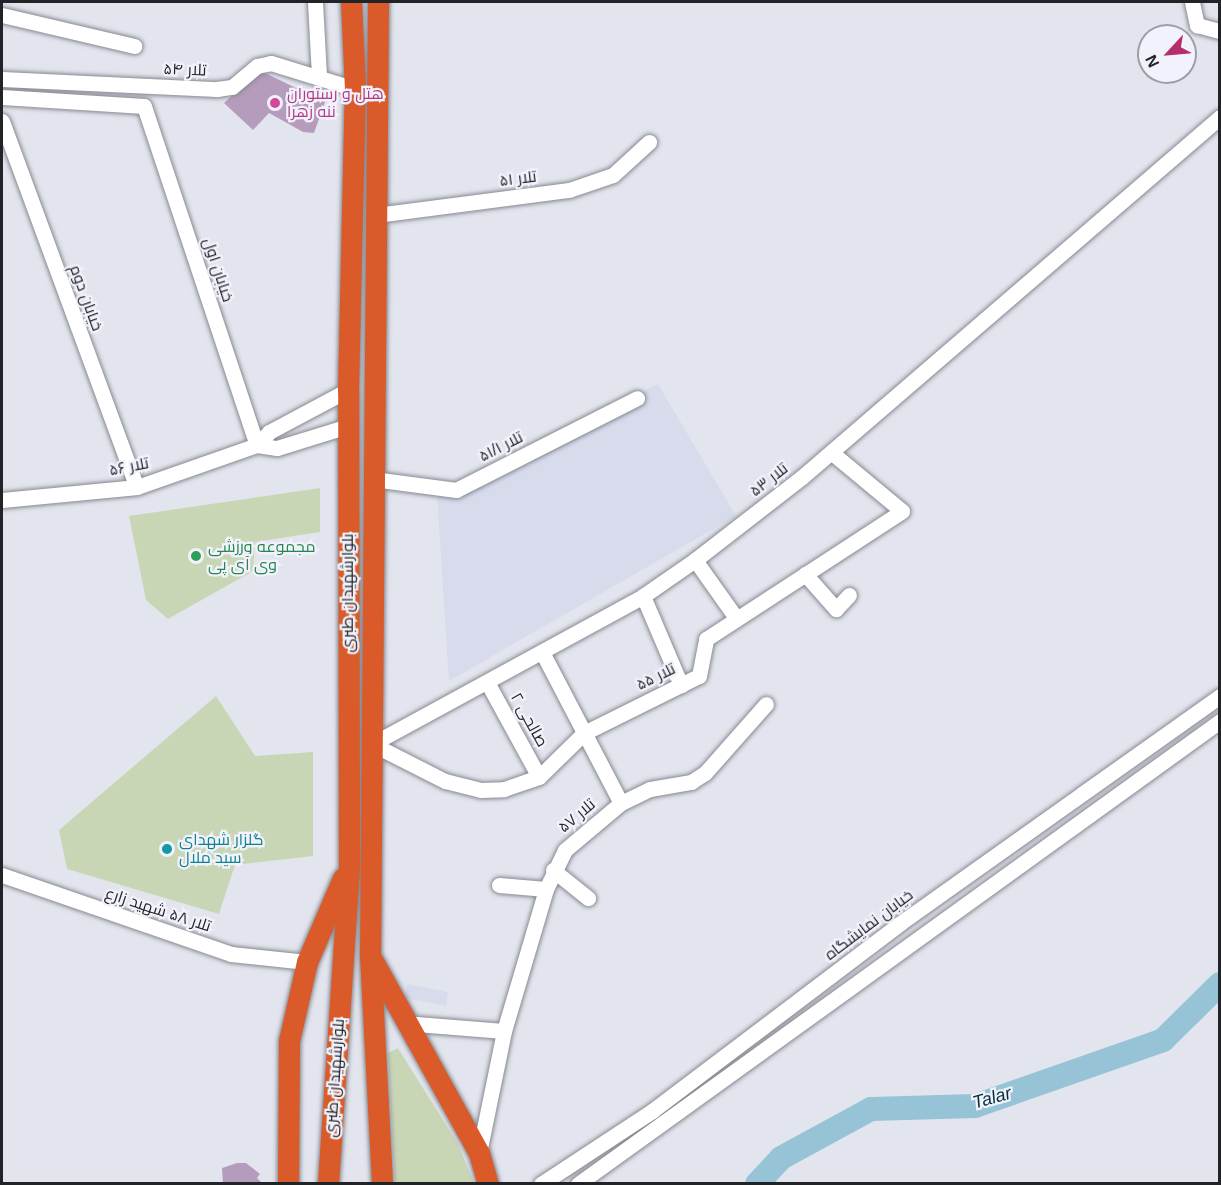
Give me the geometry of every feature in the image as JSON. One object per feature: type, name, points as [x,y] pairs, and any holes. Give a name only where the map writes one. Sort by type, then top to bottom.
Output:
[{"type":"highway","name":"بلوارشهیدان طبری","points":[[328,1184],[349,864],[348,390],[355,88],[351,2]]},
{"type":"highway","name":"بلوارشهیدان طبری","points":[[378,2],[370,954],[382,1184]]},
{"type":"highway","points":[[288,1184],[289,1041],[307,962],[349,864]]},
{"type":"highway","points":[[370,954],[404,1023],[479,1153],[488,1184]]},
{"type":"street","points":[[315,2],[319,77]]},
{"type":"street","points":[[1192,2],[1197,25],[1220,31]]},
{"type":"street","points":[[2,15],[134,46]]},
{"type":"street","name":"تلار ۵۴","points":[[2,79],[217,89],[232,87],[257,66],[271,63],[355,88]]},
{"type":"street","name":"خیابان اول","points":[[2,98],[144,106],[257,445]]},
{"type":"street","name":"تلار ۵۳","points":[[372,744],[643,596],[695,560],[831,452],[1145,185],[1220,117]]},
{"type":"street","name":"خیابان دوم","points":[[2,121],[137,487]]},
{"type":"street","name":"تلار ۵۱","points":[[376,215],[569,190],[613,175],[649,142]]},
{"type":"street","points":[[257,445],[269,432],[348,390]]},
{"type":"street","name":"تلار ۵۱/۱","points":[[374,479],[456,490],[637,398]]},
{"type":"street","points":[[257,445],[277,448],[348,426]]},
{"type":"street","name":"تلار ۵۶","points":[[2,500],[137,487],[257,445]]},
{"type":"street","name":"تلار ۵۵","points":[[372,744],[445,781],[481,790],[504,789],[539,777],[584,733],[699,676],[706,639],[902,511],[831,452]]},
{"type":"street","points":[[695,560],[736,618]]},
{"type":"street","points":[[805,574],[836,609],[849,595]]},
{"type":"street","points":[[643,596],[681,685]]},
{"type":"street","points":[[542,651],[621,803]]},
{"type":"street","name":"صالحی ۲","points":[[487,682],[539,777]]},
{"type":"street","name":"خیابان نمایشگاه","points":[[541,1184],[651,1111],[899,924],[1220,696]]},
{"type":"street","name":"تلار ۵۷","points":[[479,1153],[504,1031],[553,870],[580,835],[621,803],[650,789],[691,782],[705,773],[766,705]]},
{"type":"street","points":[[578,1184],[1220,721]]},
{"type":"street","points":[[553,870],[588,898]]},
{"type":"street","name":"تلار ۵۸ شهید زارع","points":[[2,875],[231,954],[307,962]]},
{"type":"street","points":[[499,885],[546,889]]},
{"type":"street","points":[[404,1023],[504,1031]]},
{"type":"shaded area","points":[[658,384],[736,516],[449,681],[437,494]]},
{"type":"shaded area","points":[[407,984],[448,992],[446,1006],[405,998]]},
{"type":"green space","name":"مجموعه ورزشی وی آی پی","points":[[320,488],[320,532],[255,542],[253,571],[168,619],[146,600],[129,516]]},
{"type":"green space","points":[[216,696],[255,756],[313,752],[313,856],[235,865],[219,914],[67,869],[59,830]]},
{"type":"green space","points":[[398,1048],[458,1144],[474,1183],[395,1183],[388,1053]]},
{"type":"building","name":"هتل و رستوران ننه زهرا","points":[[263,72],[325,102],[314,133],[303,132],[269,113],[253,130],[224,103],[255,73]]},
{"type":"building","points":[[237,1163],[246,1163],[260,1174],[257,1178],[263,1184],[223,1184],[222,1168]]},
{"type":"waterway","name":"Talar","points":[[757,1184],[781,1158],[871,1109],[975,1106],[1163,1040],[1220,984]]},
{"type":"place","name":"هتل و رستوران ننه زهرا","points":[[275,103]]},
{"type":"place","name":"مجموعه ورزشی وی آی پی","points":[[196,556]]},
{"type":"place","name":"گلزار شهدای سید ملال","points":[[167,849]]}]
